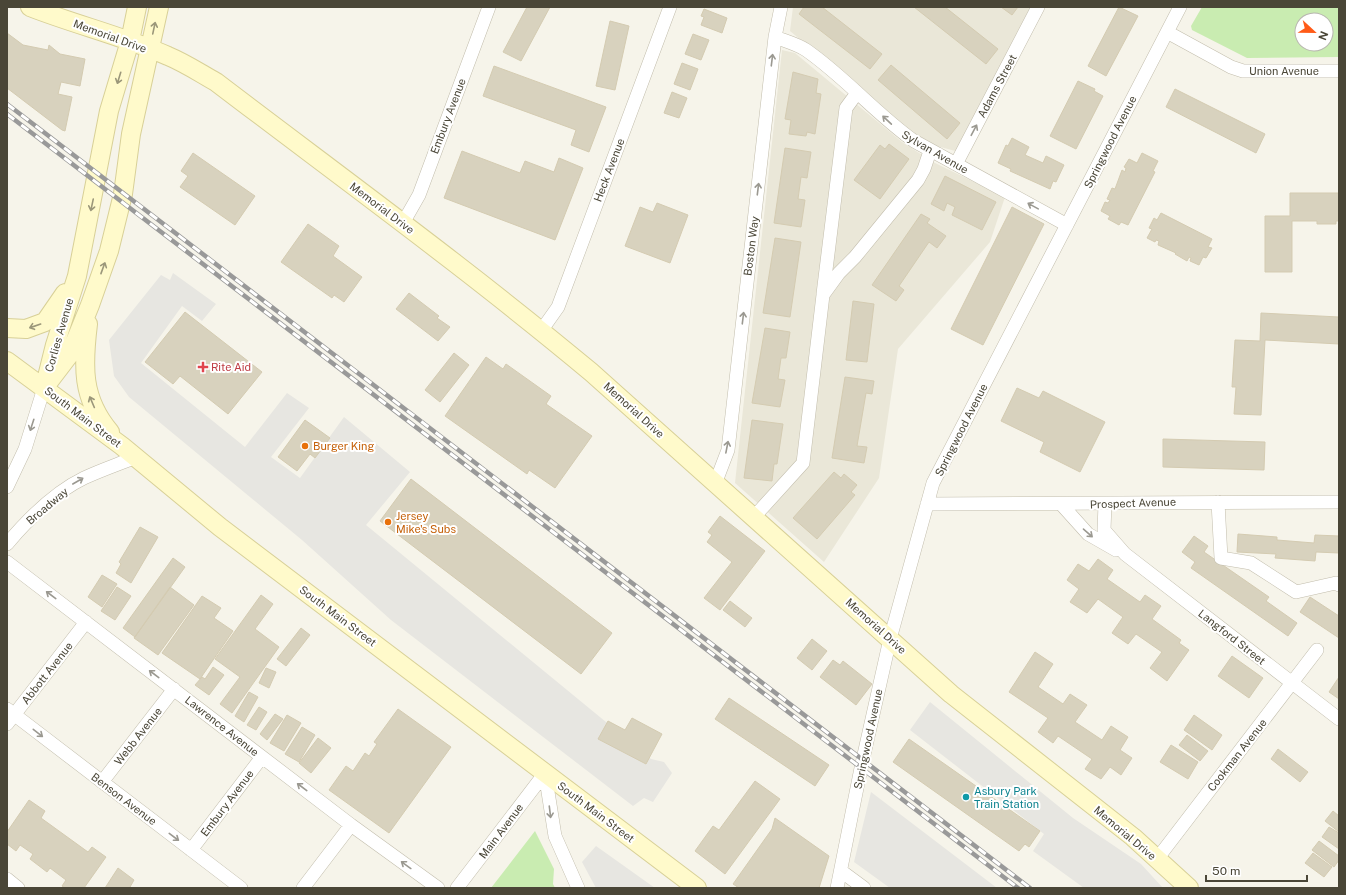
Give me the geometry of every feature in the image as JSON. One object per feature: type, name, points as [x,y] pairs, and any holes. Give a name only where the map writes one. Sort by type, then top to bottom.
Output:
[{"type":"main road","name":"Memorial Drive","points":[[30,7],[130,41],[167,56],[216,82],[403,223],[591,372],[715,484],[976,714],[1134,837],[1190,888]]},
{"type":"main road","name":"Corlies Avenue","points":[[44,388],[55,345],[77,276],[109,111],[130,41],[138,7]]},
{"type":"main road","name":"Corlies Avenue","points":[[44,388],[70,354],[90,305],[108,252],[123,194],[131,134],[158,7]]},
{"type":"main road","points":[[7,328],[26,329],[45,322],[77,276]]},
{"type":"main road","points":[[90,305],[84,370],[87,389],[106,428],[122,446]]},
{"type":"main road","name":"South Main Street","points":[[7,361],[122,446],[220,527],[697,888]]},
{"type":"street","name":"Embury Avenue","points":[[403,223],[419,196],[489,7]]},
{"type":"street","name":"Heck Avenue","points":[[541,331],[558,307],[670,7]]},
{"type":"street","name":"Boston Way","points":[[715,484],[728,450],[775,36],[781,7]]},
{"type":"street","name":"Adams Street","points":[[956,164],[1038,7]]},
{"type":"street","name":"Springwood Avenue","points":[[838,888],[861,768],[890,639],[933,483],[1180,7]]},
{"type":"street","name":"Union Avenue","points":[[1167,32],[1231,67],[1243,71],[1339,71]]},
{"type":"street","name":"Sylvan Avenue","points":[[775,36],[805,49],[894,127],[930,151],[1067,225]]},
{"type":"street","points":[[754,517],[803,464],[846,108],[857,93]]},
{"type":"street","points":[[823,295],[839,273],[855,257],[918,180],[924,169],[930,151]]},
{"type":"street","points":[[7,487],[25,449],[44,388]]},
{"type":"street","name":"Broadway","points":[[7,544],[18,531],[64,490],[84,478],[136,457]]},
{"type":"street","points":[[1218,502],[1221,558],[1251,564],[1296,592],[1336,583],[1339,585]]},
{"type":"street","name":"Prospect Avenue","points":[[927,504],[1339,502]]},
{"type":"street","name":"Langford Street","points":[[1061,504],[1088,534],[1125,554],[1339,719]]},
{"type":"street","name":"Langford Street","points":[[1105,504],[1104,530],[1125,554]]},
{"type":"street","name":"Lawrence Avenue","points":[[7,562],[351,825],[438,888]]},
{"type":"street","name":"Abbott Avenue","points":[[9,716],[86,622]]},
{"type":"street","name":"Cookman Avenue","points":[[1157,859],[1317,650]]},
{"type":"street","name":"Webb Avenue","points":[[102,782],[174,689]]},
{"type":"street","name":"Benson Avenue","points":[[9,716],[102,782],[241,888]]},
{"type":"street","name":"Embury Avenue","points":[[191,850],[262,757]]},
{"type":"street","points":[[545,773],[555,836],[578,888]]},
{"type":"street","name":"Main Avenue","points":[[457,888],[545,773]]},
{"type":"street","points":[[303,888],[351,825]]},
{"type":"street","points":[[841,871],[864,888]]},
{"type":"street","points":[[7,879],[18,888]]},
{"type":"shaded area","points":[[793,7],[1034,7],[959,152],[922,142],[790,31]]},
{"type":"shaded area","points":[[782,50],[795,53],[902,142],[933,162],[1005,197],[990,242],[898,349],[879,478],[824,562],[735,483]]},
{"type":"shaded area","points":[[173,273],[216,304],[202,321],[182,306],[141,363],[245,447],[287,393],[309,408],[271,457],[300,478],[344,417],[410,472],[366,525],[651,759],[664,762],[672,773],[653,802],[644,798],[633,806],[391,620],[302,540],[129,397],[114,376],[109,340],[161,275],[170,280]]},
{"type":"shaded area","points":[[930,702],[1073,818],[1141,864],[1163,888],[1084,888],[1033,851],[1044,834],[910,730]]},
{"type":"shaded area","points":[[871,792],[997,888],[890,888],[854,862]]},
{"type":"shaded area","points":[[596,846],[655,888],[596,888],[582,862]]},
{"type":"green space","points":[[1202,7],[1339,7],[1338,57],[1247,58],[1192,30],[1191,26]]},
{"type":"green space","points":[[535,831],[554,869],[553,884],[555,888],[491,888]]},
{"type":"building","points":[[527,7],[550,7],[521,61],[503,52]]},
{"type":"building","points":[[804,7],[822,7],[882,54],[870,69],[799,14]]},
{"type":"building","points":[[914,7],[945,7],[998,49],[986,64]]},
{"type":"building","points":[[1001,7],[1018,7],[1012,15]]},
{"type":"building","points":[[1119,7],[1138,16],[1106,76],[1088,66]]},
{"type":"building","points":[[704,9],[727,18],[722,33],[701,25],[704,17],[701,16]]},
{"type":"building","points":[[610,21],[629,26],[615,90],[596,86]]},
{"type":"building","points":[[7,33],[23,45],[48,50],[49,45],[60,54],[85,59],[80,86],[61,82],[58,94],[72,97],[65,131],[7,88]]},
{"type":"building","points":[[693,34],[709,40],[701,60],[685,54]]},
{"type":"building","points":[[682,63],[698,69],[690,90],[674,84]]},
{"type":"building","points":[[891,65],[960,123],[947,139],[878,80]]},
{"type":"building","points":[[494,66],[606,107],[589,152],[571,145],[576,130],[483,96]]},
{"type":"building","points":[[793,72],[818,79],[816,93],[821,94],[815,134],[807,132],[806,136],[789,134],[791,120],[785,119]]},
{"type":"building","points":[[1078,81],[1095,89],[1094,91],[1103,96],[1076,149],[1050,136]]},
{"type":"building","points":[[1175,89],[1265,134],[1256,153],[1166,107]]},
{"type":"building","points":[[672,92],[687,98],[679,118],[664,113]]},
{"type":"building","points":[[1012,138],[1029,147],[1025,155],[1043,163],[1046,156],[1064,165],[1056,182],[1053,181],[1050,189],[1010,171],[1011,169],[998,163],[1006,145],[1008,146]]},
{"type":"building","points":[[889,144],[909,159],[880,199],[854,180],[880,145],[885,149]]},
{"type":"building","points":[[785,148],[811,152],[807,178],[801,177],[798,199],[805,200],[801,227],[774,223]]},
{"type":"building","points":[[462,151],[520,173],[525,161],[554,172],[559,158],[583,168],[555,240],[444,198]]},
{"type":"building","points":[[193,153],[255,196],[235,225],[180,187],[188,176],[181,171]]},
{"type":"building","points":[[1142,153],[1158,161],[1153,171],[1155,172],[1128,225],[1121,222],[1119,225],[1108,219],[1110,216],[1101,211],[1105,202],[1108,203],[1110,200],[1107,199],[1112,188],[1115,189],[1122,170],[1125,172],[1126,168],[1124,167],[1129,159],[1137,163]]},
{"type":"building","points":[[945,176],[996,202],[982,230],[952,215],[955,207],[947,203],[944,211],[931,204]]},
{"type":"building","points":[[1290,193],[1339,193],[1339,221],[1336,221],[1336,224],[1317,224],[1317,221],[1292,221],[1292,272],[1265,272],[1265,216],[1290,216]]},
{"type":"building","points":[[657,203],[688,215],[670,263],[625,246],[640,207],[653,212]]},
{"type":"building","points":[[1012,207],[1044,224],[983,345],[951,329]]},
{"type":"building","points":[[1161,213],[1212,239],[1208,247],[1212,248],[1206,258],[1203,257],[1199,265],[1190,261],[1191,258],[1189,257],[1187,261],[1175,254],[1176,253],[1158,245],[1159,241],[1156,240],[1155,242],[1147,238],[1152,229],[1149,228],[1154,218],[1157,220]]},
{"type":"building","points":[[921,214],[930,219],[927,223],[946,236],[937,248],[929,242],[899,286],[904,290],[896,301],[872,285]]},
{"type":"building","points":[[308,224],[339,246],[333,256],[362,277],[344,302],[334,295],[332,298],[281,262]]},
{"type":"building","points":[[775,238],[801,242],[790,317],[763,313]]},
{"type":"building","points":[[409,293],[439,316],[437,318],[450,327],[438,341],[396,309]]},
{"type":"building","points":[[853,301],[874,304],[867,362],[846,360]]},
{"type":"building","name":"Rite Aid","points":[[185,312],[262,372],[228,414],[180,376],[173,384],[145,362]]},
{"type":"building","points":[[1261,313],[1339,317],[1339,344],[1265,340],[1261,415],[1234,414],[1236,387],[1232,387],[1235,340],[1260,341]]},
{"type":"building","points":[[765,328],[790,332],[786,358],[781,358],[778,379],[785,380],[780,407],[752,403]]},
{"type":"building","points":[[454,353],[469,365],[440,402],[425,390]]},
{"type":"building","points":[[486,357],[503,369],[506,364],[551,396],[546,404],[592,436],[555,488],[529,470],[527,474],[445,416]]},
{"type":"building","points":[[845,377],[874,381],[872,394],[866,393],[857,446],[867,447],[864,463],[832,458]]},
{"type":"building","points":[[1017,388],[1039,398],[1043,391],[1105,422],[1080,472],[1040,452],[1044,442],[1001,421]]},
{"type":"building","name":"Burger King","points":[[305,420],[330,438],[315,458],[310,454],[297,471],[278,457]]},
{"type":"building","points":[[752,420],[783,424],[777,464],[774,464],[772,481],[744,478]]},
{"type":"building","points":[[1163,439],[1265,442],[1264,470],[1163,467]]},
{"type":"building","points":[[834,472],[841,478],[844,474],[857,485],[851,492],[855,495],[817,539],[793,518]]},
{"type":"building","points":[[411,479],[612,633],[581,674],[380,521]]},
{"type":"building","points":[[720,516],[765,551],[720,610],[704,598],[732,562],[707,542],[712,535],[708,532]]},
{"type":"building","points":[[140,527],[158,537],[131,583],[116,573],[121,564],[119,562]]},
{"type":"building","points":[[1238,534],[1277,537],[1277,540],[1314,543],[1315,535],[1339,536],[1339,553],[1316,552],[1315,561],[1275,558],[1276,554],[1237,552]]},
{"type":"building","points":[[1194,536],[1208,546],[1204,552],[1269,597],[1266,601],[1297,623],[1288,636],[1191,568],[1195,562],[1182,552]]},
{"type":"building","points":[[173,558],[185,567],[135,637],[123,628]]},
{"type":"building","points":[[1098,559],[1113,570],[1107,579],[1140,602],[1145,595],[1161,606],[1152,619],[1181,640],[1179,643],[1189,650],[1167,681],[1150,668],[1162,652],[1136,634],[1128,644],[1112,633],[1123,617],[1098,599],[1087,613],[1070,602],[1079,589],[1067,580],[1078,564],[1089,571]]},
{"type":"building","points":[[102,575],[117,584],[102,607],[88,597]]},
{"type":"building","points":[[117,587],[131,596],[115,620],[101,611]]},
{"type":"building","points":[[170,587],[194,605],[158,655],[134,638]]},
{"type":"building","points":[[261,595],[273,604],[255,629],[279,647],[232,713],[220,704],[240,677],[215,659]]},
{"type":"building","points":[[202,596],[221,608],[214,618],[233,631],[200,679],[162,653]]},
{"type":"building","points":[[1310,597],[1339,616],[1339,638],[1300,612]]},
{"type":"building","points":[[730,601],[752,618],[745,627],[723,610]]},
{"type":"building","points":[[301,628],[310,635],[286,666],[277,659]]},
{"type":"building","points":[[812,639],[827,651],[812,670],[797,658]]},
{"type":"building","points":[[1035,652],[1053,664],[1038,687],[1063,704],[1070,694],[1087,705],[1075,722],[1102,740],[1111,726],[1128,737],[1120,750],[1132,758],[1121,775],[1110,767],[1101,779],[1085,769],[1092,759],[1058,736],[1053,743],[1038,732],[1048,718],[1009,692]]},
{"type":"building","points":[[1232,656],[1263,678],[1249,698],[1218,676]]},
{"type":"building","points":[[833,660],[840,665],[843,661],[872,684],[856,705],[820,677]]},
{"type":"building","points":[[213,667],[224,675],[209,695],[195,685],[202,677],[205,679]]},
{"type":"building","points":[[266,668],[276,672],[269,688],[259,683]]},
{"type":"building","points":[[1339,677],[1339,699],[1329,692]]},
{"type":"building","points":[[249,692],[258,697],[244,722],[235,716]]},
{"type":"building","points":[[729,698],[829,765],[815,786],[715,719]]},
{"type":"building","points":[[259,707],[267,712],[256,730],[247,725]]},
{"type":"building","points":[[398,709],[451,747],[389,833],[329,790],[346,766],[353,771],[365,753],[369,756],[377,744],[374,742]]},
{"type":"building","points":[[275,714],[283,719],[267,740],[260,734]]},
{"type":"building","points":[[287,715],[301,723],[284,751],[270,743]]},
{"type":"building","points":[[1194,715],[1222,735],[1212,750],[1184,730]]},
{"type":"building","points":[[632,718],[662,734],[646,764],[598,739],[608,721],[625,730]]},
{"type":"building","points":[[302,727],[315,735],[299,762],[285,754]]},
{"type":"building","points":[[1187,735],[1208,751],[1200,761],[1179,745]]},
{"type":"building","points":[[318,738],[331,748],[311,773],[299,763]]},
{"type":"building","name":"Asbury Park Train Station","points":[[909,739],[1040,831],[1029,847],[1025,844],[1019,851],[893,762]]},
{"type":"building","points":[[1171,745],[1198,762],[1188,779],[1160,762]]},
{"type":"building","points":[[1278,749],[1308,772],[1300,782],[1271,759]]},
{"type":"building","points":[[755,781],[780,799],[725,874],[695,851],[713,826],[719,830]]},
{"type":"building","points":[[29,800],[45,811],[41,818],[88,852],[92,847],[106,857],[84,888],[65,888],[62,886],[66,880],[50,868],[47,872],[30,859],[33,854],[20,845],[16,851],[7,844],[7,832]]},
{"type":"building","points":[[1333,811],[1339,816],[1339,832],[1325,821]]},
{"type":"building","points":[[775,818],[829,856],[819,888],[739,888],[733,884],[772,829]]},
{"type":"building","points":[[1329,827],[1339,833],[1339,849],[1322,837]]},
{"type":"building","points":[[1319,841],[1339,856],[1339,860],[1334,867],[1312,850]]},
{"type":"building","points":[[1313,853],[1332,867],[1324,877],[1305,863]]},
{"type":"building","points":[[118,868],[134,880],[130,887],[132,888],[105,888]]},
{"type":"railway","points":[[7,104],[1030,888]]},
{"type":"railway","points":[[7,114],[1018,888]]},
{"type":"place","name":"Rite Aid","points":[[203,367]]},
{"type":"place","name":"Burger King","points":[[305,446]]},
{"type":"place","name":"Jersey Mike's Subs","points":[[388,522]]},
{"type":"place","name":"Asbury Park Train Station","points":[[966,797]]}]
